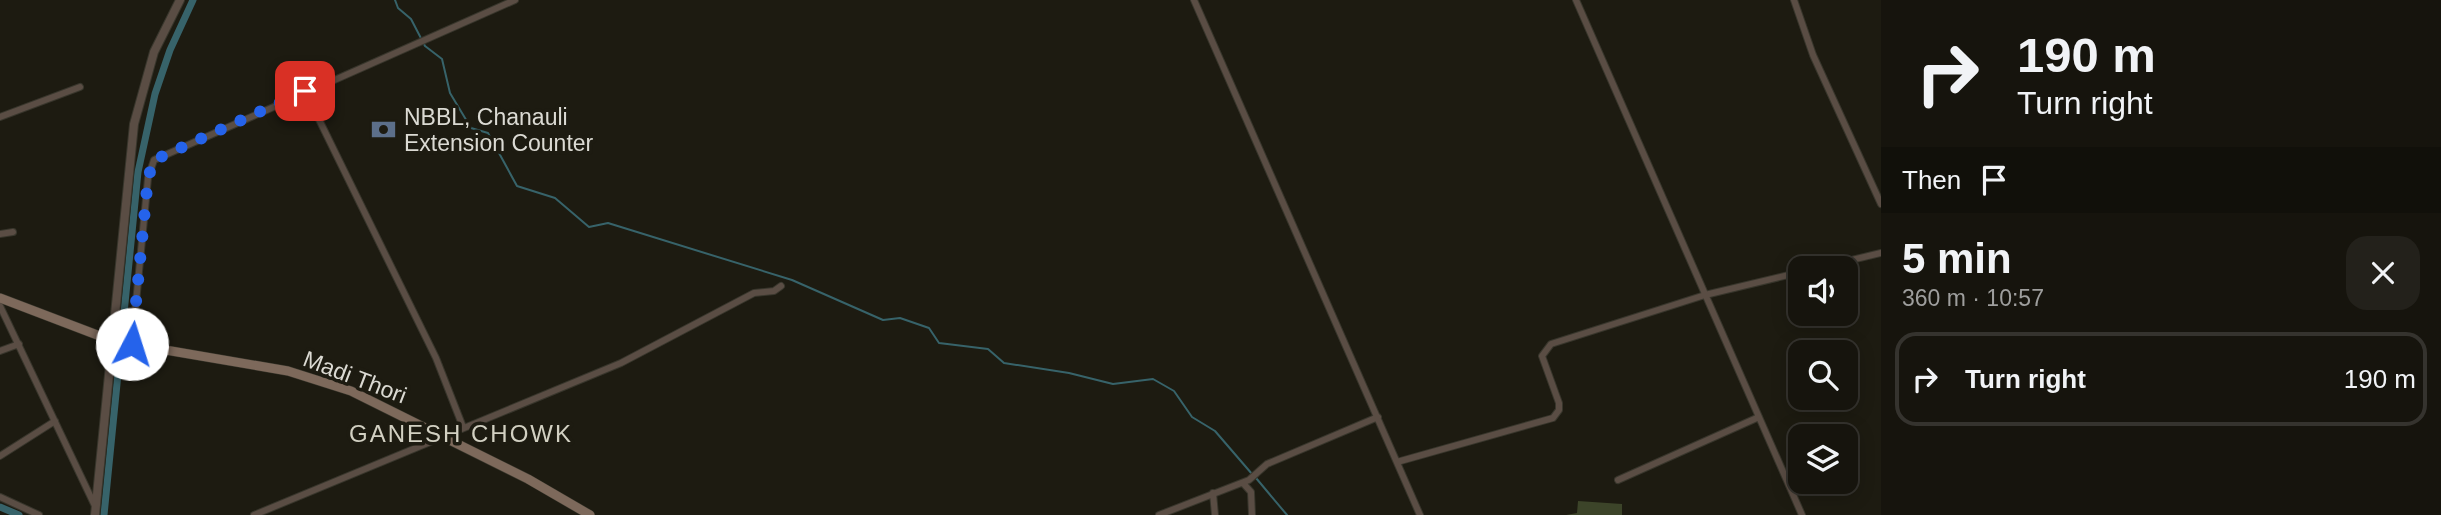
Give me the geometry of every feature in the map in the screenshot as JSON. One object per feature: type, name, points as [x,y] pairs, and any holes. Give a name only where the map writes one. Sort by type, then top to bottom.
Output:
[{"type":"main road","name":"Madi Thori","points":[[0,298],[113,341],[288,371],[351,391],[444,436],[590,515]]},
{"type":"street","points":[[96,512],[134,124],[154,52],[180,0]]},
{"type":"street","points":[[129,343],[148,178],[154,160],[515,0]]},
{"type":"street","points":[[1194,0],[1420,515]]},
{"type":"street","points":[[1576,0],[1802,515]]},
{"type":"street","points":[[1794,0],[1813,55],[1881,204]]},
{"type":"street","points":[[0,117],[80,87]]},
{"type":"street","points":[[305,91],[436,358],[463,427]]},
{"type":"street","points":[[0,234],[13,232]]},
{"type":"street","points":[[1858,258],[1881,253]]},
{"type":"street","points":[[1397,462],[1553,418],[1559,410],[1559,404],[1542,356],[1551,344],[1705,295],[1788,275]]},
{"type":"street","points":[[254,515],[621,362],[754,293],[774,291],[780,286]]},
{"type":"street","points":[[0,306],[96,512]]},
{"type":"street","points":[[0,351],[19,344]]},
{"type":"street","points":[[1618,480],[1759,417]]},
{"type":"street","points":[[1158,515],[1246,482],[1257,470],[1378,418]]},
{"type":"street","points":[[0,456],[55,421]]},
{"type":"street","points":[[1246,482],[1251,492],[1252,515]]},
{"type":"street","points":[[1213,493],[1214,515]]},
{"type":"street","points":[[0,497],[39,515]]},
{"type":"green space","points":[[1578,501],[1622,504],[1622,515],[1566,515],[1577,513]]},
{"type":"waterway","points":[[104,515],[138,172],[155,94],[170,50],[193,0]]},
{"type":"waterway","points":[[395,0],[398,8],[411,19],[425,46],[442,59],[450,93],[471,128],[488,133],[517,186],[555,198],[589,227],[608,223],[792,280],[883,320],[900,318],[929,328],[939,343],[988,349],[1004,363],[1069,373],[1113,384],[1153,379],[1174,391],[1192,417],[1215,431],[1252,474]]},
{"type":"waterway","points":[[1256,478],[1287,515]]},
{"type":"waterway","points":[[0,507],[19,515]]},
{"type":"place","name":"NBBL, Chanauli Extension Counter","points":[[384,130]]},
{"type":"district","name":"GANESH CHOWK","points":[[461,434]]},
{"type":"route","points":[[132,344],[148,178],[154,160],[162,154],[214,134],[305,91]]}]
